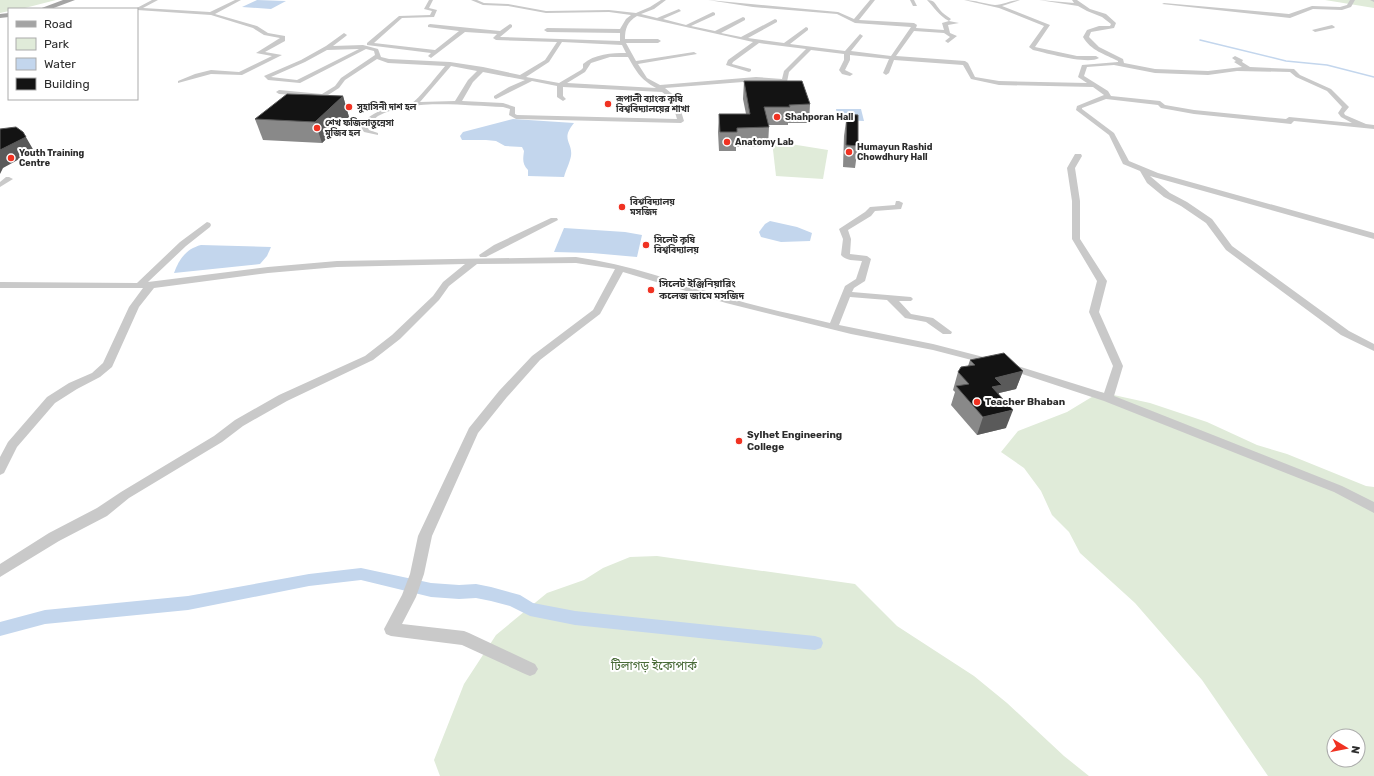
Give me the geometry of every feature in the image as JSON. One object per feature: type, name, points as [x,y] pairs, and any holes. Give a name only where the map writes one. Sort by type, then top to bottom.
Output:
[{"type":"main road","points":[[47,8],[71,0]]},
{"type":"street","points":[[138,9],[156,0]]},
{"type":"street","points":[[212,14],[239,0]]},
{"type":"street","points":[[431,0],[426,8],[435,10],[432,16],[401,17],[369,44],[436,52]]},
{"type":"street","points":[[473,0],[483,4],[493,4],[555,15],[609,11],[637,14],[741,39],[892,58],[963,63]]},
{"type":"street","points":[[493,4],[500,0]]},
{"type":"street","points":[[376,134],[366,131],[363,126],[370,118],[387,109],[416,103],[508,106],[513,108],[512,115],[516,117],[681,121],[674,98],[645,79],[633,63],[623,42],[622,31],[628,20],[637,14],[652,8],[663,0]]},
{"type":"street","points":[[710,0],[720,0],[753,6],[838,13],[855,21],[860,26],[878,29]]},
{"type":"street","points":[[855,21],[873,0]]},
{"type":"street","points":[[930,0],[937,10],[949,20]]},
{"type":"street","points":[[966,0],[998,6],[1047,25],[1040,32],[1036,43],[1032,47],[1035,49],[1077,58],[1096,58]]},
{"type":"street","points":[[998,6],[1018,0]]},
{"type":"street","points":[[1041,0],[1080,5]]},
{"type":"street","points":[[1074,0],[1083,8],[1108,16],[1112,21],[1114,24],[1112,27],[1099,28],[1089,31],[1086,37],[1093,47],[1121,60],[1122,62],[1118,64]]},
{"type":"street","points":[[1164,4],[1290,16],[1312,7],[1340,9],[1349,6],[1350,2],[1353,0]]},
{"type":"street","points":[[138,9],[212,14],[231,21],[255,27],[266,34],[283,37],[283,40],[259,53],[280,55],[240,74],[211,72],[197,75],[180,82]]},
{"type":"street","points":[[659,19],[679,10]]},
{"type":"street","points":[[687,26],[713,14]]},
{"type":"street","points":[[716,34],[744,19]]},
{"type":"street","points":[[741,39],[754,34],[775,21]]},
{"type":"street","points":[[855,21],[914,25],[909,31],[903,45],[892,58],[886,73]]},
{"type":"street","points":[[947,32],[945,23],[956,23]]},
{"type":"street","points":[[538,40],[552,24]]},
{"type":"street","points":[[430,26],[501,33]]},
{"type":"street","points":[[510,26],[496,38],[623,42],[658,41]]},
{"type":"street","points":[[1315,30],[1332,27]]},
{"type":"street","points":[[786,44],[806,29]]},
{"type":"street","points":[[423,63],[464,30]]},
{"type":"street","points":[[547,30],[622,31]]},
{"type":"street","points":[[909,31],[947,32],[947,34],[954,36],[948,41]]},
{"type":"street","points":[[344,35],[326,48],[303,61],[267,76],[268,78],[298,82],[365,48]]},
{"type":"street","points":[[850,74],[844,73],[842,70],[847,60],[847,52],[860,36]]},
{"type":"street","points":[[520,78],[547,61],[562,40]]},
{"type":"street","points":[[749,70],[729,65],[730,61],[758,41]]},
{"type":"street","points":[[326,48],[365,48],[376,50],[379,58],[388,61],[450,64],[483,69],[520,78],[560,85],[662,89],[756,79],[785,80],[786,72],[810,48]]},
{"type":"street","points":[[388,61],[404,49]]},
{"type":"street","points":[[633,63],[694,54]]},
{"type":"street","points":[[560,85],[583,71],[586,68],[586,64],[589,62],[609,56],[630,55]]},
{"type":"street","points":[[279,92],[326,95],[337,87],[343,79],[378,56]]},
{"type":"street","points":[[953,56],[954,59],[965,63],[972,78],[1018,84],[1093,84]]},
{"type":"street","points":[[1235,58],[1241,61],[1237,62],[1252,70]]},
{"type":"street","points":[[416,103],[450,64]]},
{"type":"street","points":[[1105,97],[1108,96],[1106,92],[1081,77],[1084,66],[1090,64],[1118,64],[1155,71],[1208,73],[1237,69],[1260,70],[1276,68],[1292,70],[1298,76],[1329,90],[1346,107],[1341,113],[1343,116],[1364,126]]},
{"type":"street","points":[[457,104],[470,81],[483,69]]},
{"type":"street","points":[[496,97],[511,88],[531,80]]},
{"type":"street","points":[[560,85],[560,97],[563,99]]},
{"type":"street","points":[[1374,127],[1290,119],[1291,122],[1194,112],[1163,107],[1160,103],[1105,97],[1080,107],[1080,110],[1112,134],[1126,162],[1143,170],[1155,175],[1374,236]]},
{"type":"street","points":[[1078,156],[1071,168],[1076,201],[1076,239],[1102,281],[1094,312],[1118,366],[1108,398]]},
{"type":"street","points":[[1143,170],[1150,181],[1167,195],[1184,204],[1209,221],[1229,248],[1344,333],[1374,348]]},
{"type":"street","points":[[0,185],[9,179]]},
{"type":"street","points":[[834,326],[850,286],[860,281],[867,259],[849,257],[845,254],[848,239],[843,229],[868,214],[873,209],[880,207],[893,208],[898,207],[900,204]]},
{"type":"street","points":[[0,572],[54,536],[102,512],[125,495],[218,439],[239,423],[283,398],[369,358],[396,337],[436,298],[446,284],[459,272],[497,246],[554,220]]},
{"type":"street","points":[[139,286],[184,244],[207,225]]},
{"type":"street","points":[[0,285],[139,286],[268,270],[337,264],[479,258],[576,260],[600,263],[729,301],[834,326],[933,347],[1010,367],[1108,398],[1338,489],[1374,508]]},
{"type":"street","points":[[530,669],[464,638],[391,629],[409,597],[417,574],[425,536],[473,430],[536,358],[597,312],[620,268]]},
{"type":"street","points":[[0,470],[12,445],[51,400],[73,386],[96,375],[108,365],[134,307],[151,285]]},
{"type":"street","points":[[846,294],[908,299]]},
{"type":"street","points":[[890,298],[908,316],[929,320],[948,332]]},
{"type":"green space","points":[[0,0],[56,0],[25,8],[8,8],[8,11],[0,13]]},
{"type":"green space","points":[[1325,0],[1374,0],[1374,8]]},
{"type":"green space","points":[[772,141],[828,150],[823,179],[776,176]]},
{"type":"green space","points":[[1100,392],[1150,403],[1207,422],[1257,445],[1287,454],[1366,486],[1374,487],[1374,776],[1268,776],[1202,680],[1135,603],[1080,553],[1069,532],[1052,515],[1041,491],[1024,468],[1001,452],[1018,431],[1067,412]]},
{"type":"green space","name":"টিলাগড় ইকোপার্ক","points":[[657,556],[855,584],[897,626],[974,676],[1007,703],[1064,756],[1089,776],[440,776],[434,760],[464,684],[496,635],[547,593],[584,580],[603,568],[630,557]]},
{"type":"water","points":[[257,0],[286,1],[271,9],[242,7]]},
{"type":"water","points":[[836,109],[861,109],[864,121],[838,120]]},
{"type":"water","points":[[513,119],[574,123],[567,137],[571,156],[564,177],[528,176],[528,170],[523,161],[524,151],[522,147],[505,146],[496,141],[462,140],[460,136],[463,132]]},
{"type":"water","points":[[770,221],[797,227],[812,233],[810,241],[781,242],[761,237],[759,232],[765,224]]},
{"type":"water","points":[[564,228],[625,232],[642,235],[637,257],[592,253],[554,252]]},
{"type":"water","points":[[201,245],[271,247],[267,256],[260,264],[174,273],[178,263],[184,255],[191,249]]},
{"type":"building","points":[[744,81],[802,81],[810,104],[789,105],[790,107],[764,107],[769,127],[737,128],[737,132],[720,132],[719,114],[750,114]]},
{"type":"building","points":[[287,94],[343,96],[315,122],[255,119]]},
{"type":"building","points":[[847,114],[858,115],[858,146],[846,145]]},
{"type":"building","points":[[16,127],[23,132],[26,137],[0,150],[0,129]]},
{"type":"building","points":[[1004,353],[1023,371],[995,378],[1002,385],[992,387],[1013,410],[983,417],[956,386],[969,384],[958,372],[961,367],[975,365],[970,360]]},
{"type":"waterway","points":[[1200,40],[1286,61],[1327,65],[1374,77]]},
{"type":"waterway","points":[[0,629],[45,617],[188,603],[309,580],[361,574],[431,590],[459,592],[476,591],[491,594],[514,600],[530,609],[575,618],[815,643]]},
{"type":"place","name":"রূপালী ব্যাংক কৃষি বিশ্ববিদ্যালয়ের শাখা","points":[[608,104]]},
{"type":"place","name":"সুহাসিনী দাশ হল","points":[[349,107]]},
{"type":"place","name":"Shahporan Hall","points":[[777,117]]},
{"type":"place","name":"শেখ ফজিলাতুন্নেসা মুজিব হল","points":[[317,128]]},
{"type":"place","name":"Anatomy Lab","points":[[727,142]]},
{"type":"place","name":"Humayun Rashid Chowdhury Hall","points":[[849,152]]},
{"type":"place","name":"Youth Training Centre","points":[[11,158]]},
{"type":"place","name":"বিশ্ববিদ্যালয় মসজিদ","points":[[622,207]]},
{"type":"place","name":"সিলেট কৃষি বিশ্ববিদ্যালয়","points":[[646,245]]},
{"type":"place","name":"সিলেট ইঞ্জিনিয়ারিং কলেজ জামে মসজিদ","points":[[651,290]]},
{"type":"place","name":"Teacher Bhaban","points":[[977,402]]},
{"type":"place","name":"Sylhet Engineering College","points":[[739,441]]}]
